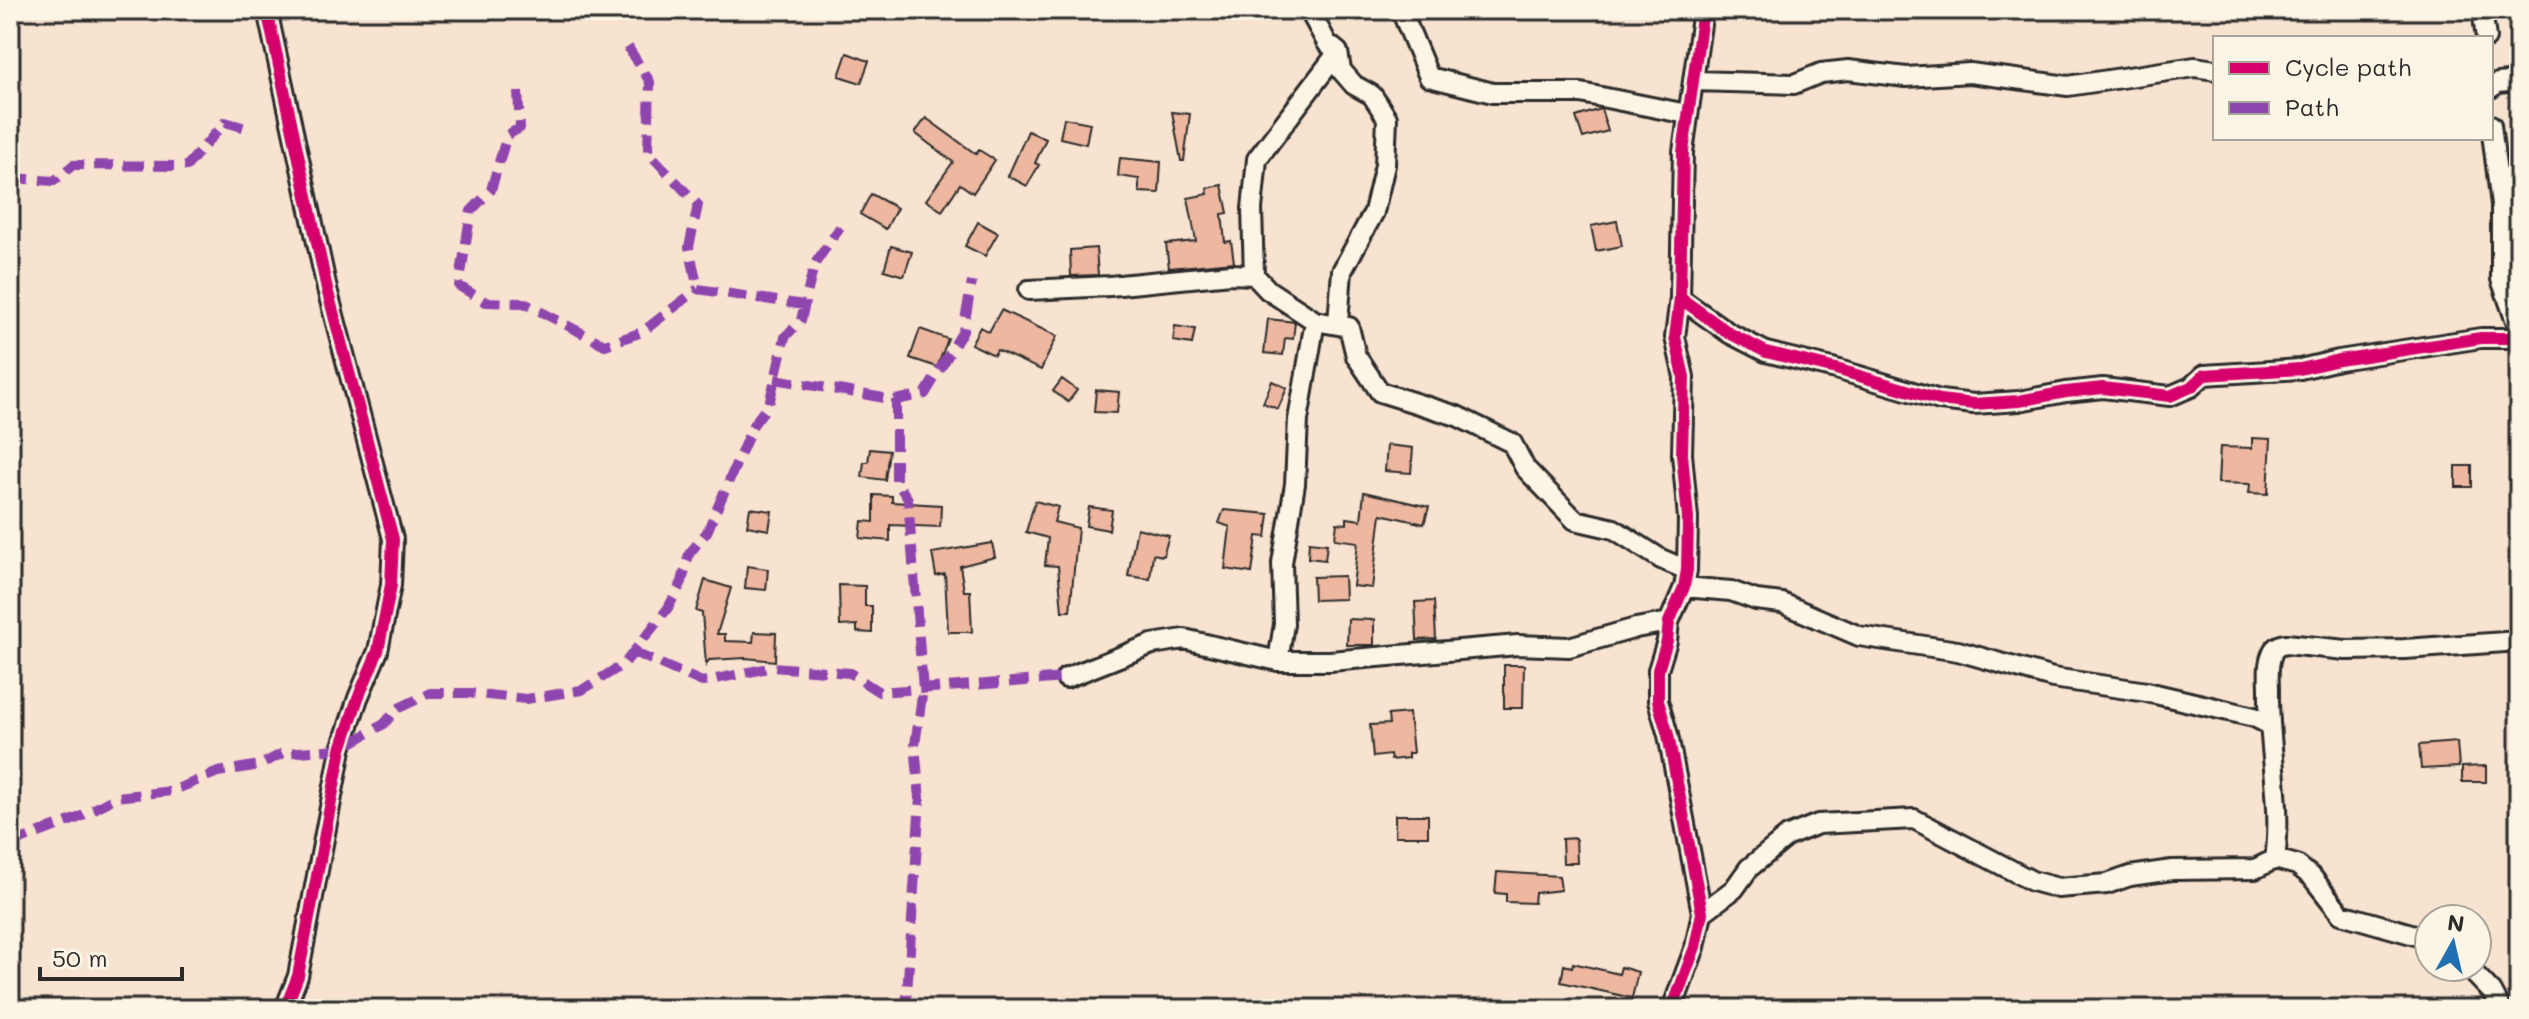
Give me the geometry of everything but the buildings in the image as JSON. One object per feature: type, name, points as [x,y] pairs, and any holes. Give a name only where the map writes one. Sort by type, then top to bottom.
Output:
[{"type":"street","points":[[267,10],[327,289],[393,539],[391,585],[378,651],[341,749],[298,976],[285,1009]]},
{"type":"street","points":[[1309,10],[1327,43],[1338,52],[1341,70],[1354,85],[1372,95],[1387,118],[1385,165],[1374,212],[1342,271],[1338,323]]},
{"type":"street","points":[[1401,10],[1429,77],[1493,93],[1581,93],[1687,114]]},
{"type":"street","points":[[1672,1009],[1695,947],[1702,913],[1668,735],[1658,701],[1658,670],[1669,622],[1686,578],[1688,518],[1682,454],[1684,377],[1675,337],[1680,298],[1683,152],[1703,10]]},
{"type":"street","points":[[2482,10],[2486,36]]},
{"type":"street","points":[[1338,52],[1257,159],[1252,209],[1254,275],[1268,290],[1315,321],[1349,327],[1356,356],[1380,392],[1457,416],[1512,443],[1525,468],[1575,520],[1614,529],[1686,578],[1756,600],[1782,603],[1859,636],[1958,651],[2053,678],[2147,692],[2254,717],[2268,724]]},
{"type":"street","points":[[1695,81],[1794,84],[1821,73],[1848,70],[1906,77],[1970,73],[2068,86],[2195,67],[2213,70]]},
{"type":"street","points":[[2493,87],[2498,83],[2519,81]]},
{"type":"street","points":[[2493,140],[2501,205],[2501,279],[2519,330]]},
{"type":"street","points":[[1029,290],[1110,286],[1231,274],[1254,275]]},
{"type":"street","points":[[1680,298],[1729,333],[1766,352],[1940,400],[1974,404],[2019,401],[2103,388],[2170,396],[2191,387],[2204,375],[2300,369],[2481,338],[2519,338]]},
{"type":"street","points":[[1278,661],[1284,624],[1282,563],[1295,484],[1298,420],[1315,321]]},
{"type":"street","points":[[1066,678],[1152,644],[1184,639],[1278,661],[1330,661],[1518,645],[1569,647],[1669,622]]},
{"type":"street","points":[[2275,859],[2277,821],[2268,724],[2269,669],[2272,651],[2278,645],[2361,650],[2519,641]]},
{"type":"street","points":[[1702,913],[1734,889],[1749,868],[1788,836],[1818,824],[1914,819],[2032,881],[2058,888],[2107,884],[2130,876],[2172,870],[2255,869],[2275,859],[2297,865],[2312,877],[2341,914],[2413,934]]},
{"type":"street","points":[[2483,983],[2501,1009]]},
{"type":"marked path","points":[[628,47],[650,82],[648,152],[698,205],[689,247],[698,289],[804,305]]},
{"type":"marked path","points":[[518,92],[520,128],[507,135],[491,190],[471,211],[459,286],[486,302],[524,303],[605,345],[642,332],[698,289]]},
{"type":"marked path","points":[[10,178],[54,181],[73,165],[187,166],[225,122],[249,129]]},
{"type":"marked path","points":[[10,844],[78,818],[116,797],[172,791],[218,772],[260,765],[283,753],[341,749],[384,724],[397,709],[430,693],[526,699],[582,690],[624,664],[668,608],[682,582],[689,554],[707,532],[753,425],[769,404],[785,337],[801,320],[814,265],[840,227]]},
{"type":"marked path","points":[[775,379],[896,400],[925,394],[963,331],[972,282]]},
{"type":"marked path","points":[[896,400],[896,481],[908,499],[923,689],[915,745],[920,799],[906,1009]]},
{"type":"marked path","points":[[633,652],[702,682],[773,667],[850,673],[879,692],[1066,678]]},
{"type":"cycle path","points":[[267,10],[327,289],[393,539],[391,585],[378,651],[341,749],[298,976],[285,1009]]},
{"type":"cycle path","points":[[1672,1009],[1695,947],[1702,913],[1668,735],[1658,701],[1658,670],[1669,622],[1684,587],[1687,570],[1688,518],[1682,454],[1684,377],[1675,337],[1680,298],[1683,152],[1703,10]]},
{"type":"cycle path","points":[[1680,298],[1729,333],[1766,352],[1940,400],[1974,404],[2019,401],[2103,388],[2170,396],[2191,387],[2204,375],[2300,369],[2481,338],[2519,338]]}]
